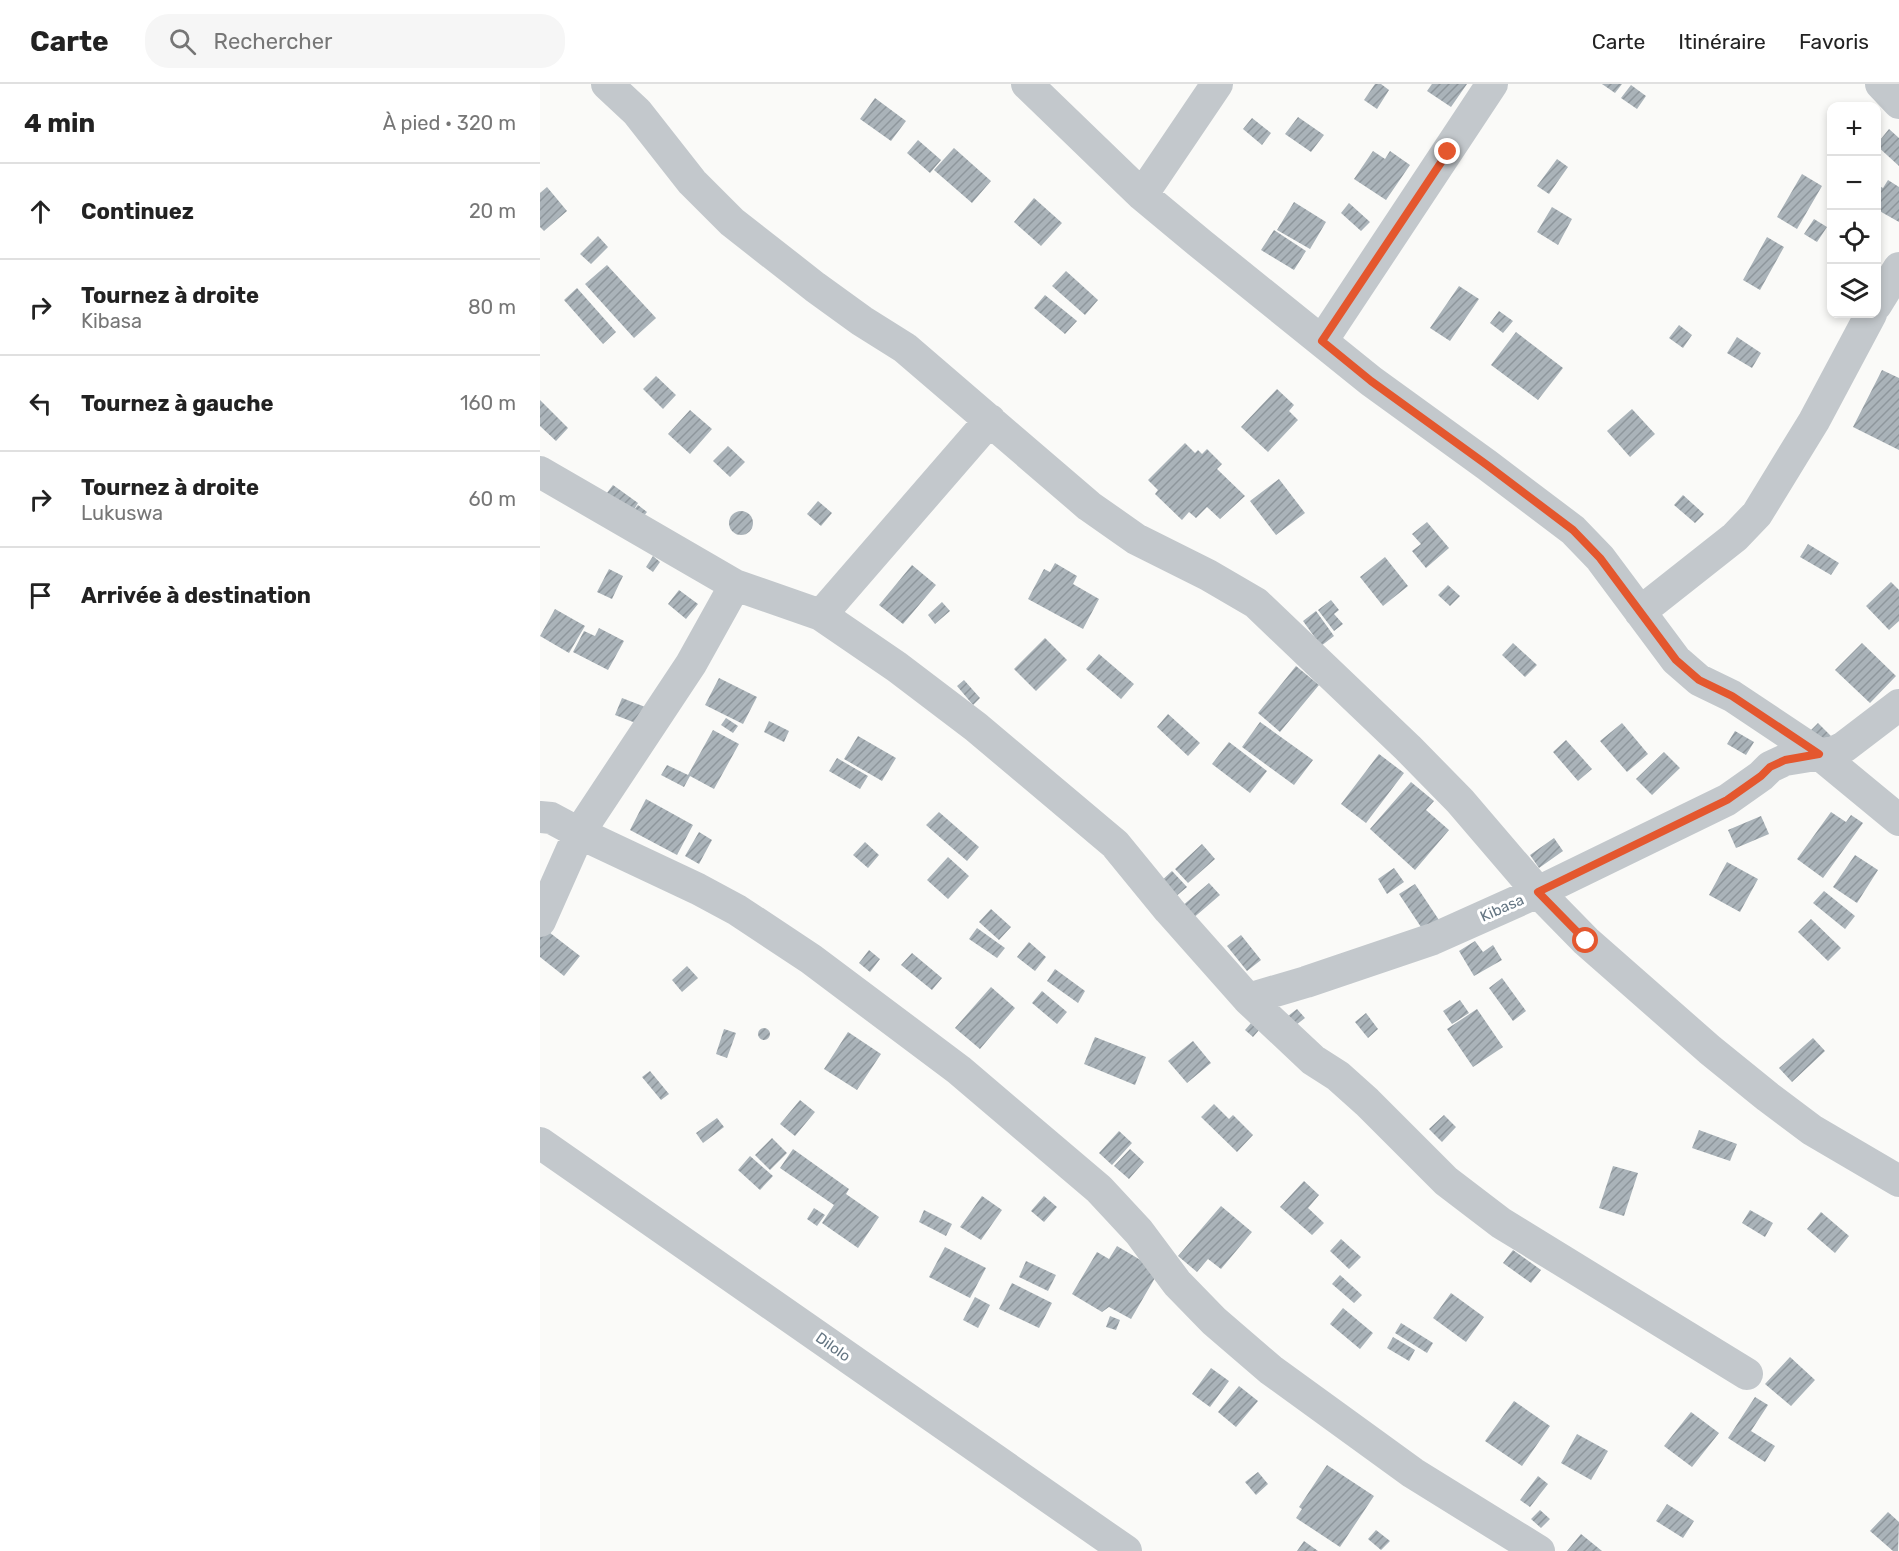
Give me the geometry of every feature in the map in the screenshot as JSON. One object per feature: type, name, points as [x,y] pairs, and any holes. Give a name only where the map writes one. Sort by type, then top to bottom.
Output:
[{"type":"street","points":[[607,84],[637,112],[692,182],[732,222],[815,287],[905,348],[1114,525],[1256,603],[1460,801],[1538,892],[1586,941],[1710,1050],[1768,1097],[1812,1130],[1899,1181]]},
{"type":"street","points":[[1027,84],[1142,195],[1371,381],[1573,530],[1600,558],[1676,660],[1699,680],[1732,696],[1819,754],[1899,820]]},
{"type":"street","points":[[1142,195],[1217,84]]},
{"type":"street","points":[[1322,341],[1492,84]]},
{"type":"street","points":[[1881,84],[1899,103]]},
{"type":"street","points":[[1881,297],[1899,268]]},
{"type":"street","points":[[1640,612],[1735,537],[1757,514],[1814,421],[1869,318]]},
{"type":"street","points":[[821,615],[990,420]]},
{"type":"street","points":[[540,472],[735,585],[821,615],[897,667],[976,727],[1115,844],[1169,910],[1248,999],[1312,1060],[1338,1076],[1367,1102],[1446,1181],[1501,1223],[1747,1374]]},
{"type":"street","points":[[540,921],[579,833],[691,664],[735,585]]},
{"type":"street","name":"Kibasa","points":[[1248,999],[1433,939],[1538,892],[1727,800],[1770,767],[1785,760],[1834,752],[1844,747],[1899,705]]},
{"type":"street","points":[[540,817],[550,818],[698,889],[737,910],[811,959],[958,1070],[1099,1189],[1140,1232],[1177,1283],[1214,1321],[1271,1370],[1413,1473],[1539,1551]]},
{"type":"street","name":"Dilolo","points":[[540,1143],[1126,1551]]},
{"type":"building","points":[[1375,84],[1381,84],[1389,90],[1377,109],[1364,100]]},
{"type":"building","points":[[1432,84],[1467,84],[1451,107],[1427,91]]},
{"type":"building","points":[[1602,84],[1622,84],[1615,93]]},
{"type":"building","points":[[1631,85],[1646,96],[1637,109],[1621,98]]},
{"type":"building","points":[[875,98],[906,121],[891,141],[860,119]]},
{"type":"building","points":[[1298,117],[1324,135],[1311,152],[1285,134]]},
{"type":"building","points":[[1252,118],[1271,133],[1262,145],[1243,129]]},
{"type":"building","points":[[1889,129],[1899,138],[1899,166],[1881,150],[1881,139]]},
{"type":"building","points":[[918,140],[941,160],[930,173],[907,153]]},
{"type":"building","points":[[954,148],[991,181],[972,203],[934,170]]},
{"type":"building","points":[[1373,151],[1385,159],[1390,151],[1410,165],[1386,200],[1354,179]]},
{"type":"building","points":[[1557,159],[1568,167],[1549,194],[1537,186]]},
{"type":"building","points":[[1802,174],[1822,186],[1797,229],[1777,217]]},
{"type":"building","points":[[1888,180],[1899,187],[1899,222],[1881,212],[1881,187],[1883,188]]},
{"type":"building","points":[[547,187],[567,211],[544,231],[540,227],[540,193]]},
{"type":"building","points":[[1034,198],[1062,223],[1041,246],[1014,222]]},
{"type":"building","points":[[1294,202],[1326,222],[1310,249],[1277,230]]},
{"type":"building","points":[[1349,203],[1370,222],[1361,231],[1341,213]]},
{"type":"building","points":[[1552,207],[1572,219],[1558,245],[1537,232]]},
{"type":"building","points":[[1814,219],[1827,227],[1817,242],[1804,234]]},
{"type":"building","points":[[1274,230],[1306,251],[1294,270],[1261,250]]},
{"type":"building","points":[[598,236],[608,247],[591,264],[580,254]]},
{"type":"building","points":[[1767,237],[1784,247],[1760,290],[1743,280]]},
{"type":"building","points":[[607,265],[656,318],[634,338],[585,284]]},
{"type":"building","points":[[1066,271],[1098,300],[1085,315],[1052,286]]},
{"type":"building","points":[[1459,286],[1479,299],[1450,341],[1430,328]]},
{"type":"building","points":[[577,288],[616,332],[603,344],[564,300]]},
{"type":"building","points":[[1045,295],[1077,321],[1065,334],[1034,308]]},
{"type":"building","points":[[1499,311],[1513,321],[1503,333],[1490,323]]},
{"type":"building","points":[[1679,325],[1692,335],[1683,348],[1669,338]]},
{"type":"building","points":[[1516,332],[1563,368],[1538,400],[1491,365]]},
{"type":"building","points":[[1737,337],[1761,353],[1752,368],[1727,353]]},
{"type":"building","points":[[1882,370],[1899,378],[1899,450],[1853,427]]},
{"type":"building","points":[[656,376],[676,395],[663,409],[643,389]]},
{"type":"building","points":[[1277,389],[1294,405],[1289,411],[1298,420],[1268,452],[1241,427]]},
{"type":"building","points":[[540,400],[568,428],[556,441],[540,426]]},
{"type":"building","points":[[1632,409],[1655,434],[1630,457],[1607,431]]},
{"type":"building","points":[[690,410],[712,429],[690,454],[668,434]]},
{"type":"building","points":[[1185,443],[1195,453],[1198,450],[1202,454],[1207,449],[1222,464],[1217,469],[1245,496],[1220,519],[1207,507],[1196,518],[1189,512],[1182,520],[1155,494],[1158,490],[1148,480]]},
{"type":"building","points":[[728,446],[745,462],[730,477],[713,461]]},
{"type":"building","points":[[1279,479],[1305,513],[1276,535],[1250,501]]},
{"type":"building","points":[[613,485],[638,503],[633,511],[638,505],[647,512],[639,522],[603,498]]},
{"type":"building","points":[[1683,495],[1704,514],[1695,523],[1674,505]]},
{"type":"building","points":[[818,501],[832,513],[821,526],[807,514]]},
{"type":"building","points":[[741,511],[749,515],[753,523],[749,531],[741,535],[733,531],[729,523],[733,515]]},
{"type":"building","points":[[1427,522],[1449,548],[1426,568],[1412,551],[1421,544],[1412,534]]},
{"type":"building","points":[[1808,544],[1839,563],[1831,575],[1800,557]]},
{"type":"building","points":[[653,556],[660,562],[653,572],[646,567]]},
{"type":"building","points":[[1385,557],[1408,586],[1383,606],[1360,577]]},
{"type":"building","points":[[1055,563],[1077,576],[1073,584],[1099,599],[1083,629],[1028,599],[1044,569],[1050,572]]},
{"type":"building","points":[[912,565],[936,585],[903,624],[879,605]]},
{"type":"building","points":[[609,569],[623,576],[612,599],[597,592]]},
{"type":"building","points":[[1891,582],[1899,590],[1899,621],[1889,630],[1866,606]]},
{"type":"building","points":[[1448,585],[1460,596],[1450,606],[1438,595]]},
{"type":"building","points":[[679,590],[698,604],[686,619],[668,604]]},
{"type":"building","points":[[1331,600],[1339,610],[1334,614],[1343,624],[1334,631],[1318,610]]},
{"type":"building","points":[[942,602],[950,611],[935,624],[928,615]]},
{"type":"building","points":[[555,609],[585,626],[569,653],[540,636]]},
{"type":"building","points":[[1316,611],[1334,636],[1321,646],[1303,621]]},
{"type":"building","points":[[599,628],[624,641],[608,670],[573,652],[584,631],[595,636]]},
{"type":"building","points":[[1045,638],[1067,660],[1036,691],[1014,669]]},
{"type":"building","points":[[1513,643],[1537,665],[1525,677],[1502,655]]},
{"type":"building","points":[[1862,643],[1896,676],[1870,703],[1835,670]]},
{"type":"building","points":[[1099,654],[1134,684],[1121,699],[1086,669]]},
{"type":"building","points":[[1296,666],[1319,685],[1280,732],[1258,713]]},
{"type":"building","points":[[719,678],[757,697],[743,724],[705,705]]},
{"type":"building","points":[[964,680],[980,698],[973,705],[957,686]]},
{"type":"building","points":[[622,698],[653,710],[646,727],[615,715]]},
{"type":"building","points":[[1168,714],[1200,743],[1188,756],[1157,727]]},
{"type":"building","points":[[726,718],[738,726],[733,733],[721,725]]},
{"type":"building","points":[[769,721],[789,731],[784,742],[764,732]]},
{"type":"building","points":[[1260,722],[1313,760],[1294,785],[1242,747]]},
{"type":"building","points":[[1622,723],[1648,754],[1627,772],[1600,741]]},
{"type":"building","points":[[1818,723],[1832,737],[1822,746],[1809,732]]},
{"type":"building","points":[[713,730],[739,744],[714,789],[690,776],[684,787],[661,775],[667,765],[688,775]]},
{"type":"building","points":[[1735,731],[1754,742],[1746,755],[1727,744]]},
{"type":"building","points":[[858,736],[896,758],[882,781],[844,759]]},
{"type":"building","points":[[1566,740],[1592,769],[1578,781],[1553,752]]},
{"type":"building","points":[[1229,742],[1267,771],[1250,793],[1212,764]]},
{"type":"building","points":[[1664,752],[1680,768],[1652,795],[1636,779]]},
{"type":"building","points":[[1379,754],[1404,773],[1366,823],[1341,804]]},
{"type":"building","points":[[837,758],[868,776],[860,789],[829,771]]},
{"type":"building","points":[[1411,782],[1434,801],[1426,810],[1449,830],[1415,870],[1370,829]]},
{"type":"building","points":[[646,799],[693,825],[677,855],[630,830]]},
{"type":"building","points":[[939,812],[979,847],[967,861],[926,825]]},
{"type":"building","points":[[1831,812],[1846,822],[1851,815],[1863,823],[1823,878],[1797,859]]},
{"type":"building","points":[[1761,816],[1769,834],[1736,848],[1728,830]]},
{"type":"building","points":[[699,832],[712,840],[699,864],[685,856]]},
{"type":"building","points":[[1554,838],[1563,851],[1539,868],[1530,855]]},
{"type":"building","points":[[865,842],[879,855],[868,868],[853,855]]},
{"type":"building","points":[[1202,844],[1215,859],[1188,883],[1175,869]]},
{"type":"building","points":[[1855,855],[1878,870],[1857,903],[1833,887]]},
{"type":"building","points":[[948,857],[969,876],[948,899],[927,880]]},
{"type":"building","points":[[1727,862],[1758,879],[1740,912],[1709,895]]},
{"type":"building","points":[[1394,868],[1404,882],[1387,894],[1378,879]]},
{"type":"building","points":[[1172,871],[1187,887],[1174,898],[1159,883]]},
{"type":"building","points":[[1209,883],[1220,895],[1191,920],[1181,907]]},
{"type":"building","points":[[1415,884],[1439,920],[1423,930],[1399,894]]},
{"type":"building","points":[[1824,891],[1855,916],[1845,929],[1813,903]]},
{"type":"building","points":[[991,909],[1011,927],[999,940],[979,922]]},
{"type":"building","points":[[1811,919],[1841,948],[1828,961],[1798,932]]},
{"type":"building","points":[[977,928],[1005,948],[997,958],[969,939]]},
{"type":"building","points":[[545,929],[580,956],[564,976],[540,957],[540,935]]},
{"type":"building","points":[[1241,935],[1261,960],[1247,971],[1227,946]]},
{"type":"building","points":[[1475,941],[1483,952],[1493,945],[1502,960],[1474,976],[1459,951]]},
{"type":"building","points":[[1029,942],[1046,957],[1035,971],[1017,957]]},
{"type":"building","points":[[869,950],[880,959],[870,972],[859,963]]},
{"type":"building","points":[[912,953],[942,978],[932,990],[901,965]]},
{"type":"building","points":[[687,966],[698,978],[682,992],[672,980]]},
{"type":"building","points":[[1055,969],[1085,991],[1078,1003],[1047,981]]},
{"type":"building","points":[[1502,978],[1526,1011],[1513,1021],[1489,988]]},
{"type":"building","points":[[991,987],[1015,1008],[980,1049],[955,1028]]},
{"type":"building","points":[[1042,991],[1067,1012],[1057,1024],[1032,1003]]},
{"type":"building","points":[[1460,1000],[1469,1013],[1452,1024],[1443,1011]]},
{"type":"building","points":[[1297,1009],[1305,1018],[1296,1025],[1288,1016]]},
{"type":"building","points":[[1477,1009],[1503,1047],[1473,1067],[1447,1029]]},
{"type":"building","points":[[1366,1013],[1378,1029],[1368,1038],[1355,1022]]},
{"type":"building","points":[[1252,1022],[1260,1029],[1253,1037],[1245,1030]]},
{"type":"building","points":[[766,1028],[770,1034],[766,1040],[762,1040],[758,1032]]},
{"type":"building","points":[[724,1029],[736,1033],[727,1058],[716,1054]]},
{"type":"building","points":[[848,1032],[881,1054],[857,1090],[824,1069]]},
{"type":"building","points":[[1095,1037],[1146,1057],[1135,1085],[1084,1064]]},
{"type":"building","points":[[1813,1038],[1825,1051],[1792,1082],[1779,1068]]},
{"type":"building","points":[[1193,1041],[1211,1063],[1187,1083],[1168,1061]]},
{"type":"building","points":[[650,1071],[669,1094],[661,1100],[642,1077]]},
{"type":"building","points":[[800,1100],[815,1112],[795,1136],[780,1124]]},
{"type":"building","points":[[1214,1104],[1229,1119],[1233,1115],[1253,1135],[1237,1152],[1201,1117]]},
{"type":"building","points":[[1444,1115],[1456,1127],[1442,1142],[1429,1129]]},
{"type":"building","points":[[717,1118],[724,1127],[703,1143],[696,1133]]},
{"type":"building","points":[[1699,1130],[1737,1144],[1730,1161],[1692,1148]]},
{"type":"building","points":[[1119,1131],[1132,1143],[1112,1165],[1099,1153]]},
{"type":"building","points":[[772,1138],[787,1153],[770,1170],[755,1155]]},
{"type":"building","points":[[793,1149],[849,1189],[846,1194],[879,1217],[858,1248],[822,1223],[834,1205],[780,1168]]},
{"type":"building","points":[[1130,1149],[1144,1162],[1129,1179],[1114,1166]]},
{"type":"building","points":[[750,1156],[773,1176],[760,1190],[738,1170]]},
{"type":"building","points":[[1613,1166],[1638,1173],[1624,1216],[1599,1208]]},
{"type":"building","points":[[1304,1181],[1319,1195],[1308,1208],[1324,1223],[1312,1235],[1280,1207]]},
{"type":"building","points":[[982,1196],[1002,1210],[981,1240],[960,1227]]},
{"type":"building","points":[[1044,1196],[1057,1207],[1044,1222],[1031,1211]]},
{"type":"building","points":[[1221,1206],[1252,1232],[1221,1269],[1208,1259],[1197,1272],[1178,1256]]},
{"type":"building","points":[[814,1208],[825,1215],[817,1226],[807,1219]]},
{"type":"building","points":[[924,1210],[952,1224],[946,1236],[919,1222]]},
{"type":"building","points":[[1750,1210],[1773,1223],[1765,1237],[1742,1223]]},
{"type":"building","points":[[1821,1212],[1849,1236],[1835,1253],[1807,1229]]},
{"type":"building","points":[[1341,1239],[1361,1257],[1349,1269],[1330,1251]]},
{"type":"building","points":[[1117,1246],[1159,1271],[1131,1319],[1109,1307],[1102,1312],[1072,1294],[1097,1252],[1109,1259]]},
{"type":"building","points":[[945,1247],[986,1268],[970,1298],[929,1277]]},
{"type":"building","points":[[1513,1250],[1541,1270],[1531,1283],[1503,1263]]},
{"type":"building","points":[[1026,1261],[1056,1275],[1048,1291],[1019,1277]]},
{"type":"building","points":[[1340,1275],[1362,1295],[1354,1303],[1332,1284]]},
{"type":"building","points":[[1012,1283],[1052,1303],[1039,1328],[999,1309]]},
{"type":"building","points":[[1451,1293],[1484,1317],[1466,1342],[1433,1318]]},
{"type":"building","points":[[975,1297],[990,1305],[978,1328],[963,1320]]},
{"type":"building","points":[[1343,1308],[1373,1333],[1360,1349],[1330,1324]]},
{"type":"building","points":[[1110,1316],[1120,1320],[1116,1330],[1106,1327]]},
{"type":"building","points":[[1401,1323],[1433,1343],[1427,1353],[1395,1333]]},
{"type":"building","points":[[1393,1337],[1415,1350],[1409,1361],[1387,1348]]},
{"type":"building","points":[[1790,1357],[1815,1380],[1791,1406],[1765,1384]]},
{"type":"building","points":[[1211,1368],[1229,1381],[1210,1407],[1192,1394]]},
{"type":"building","points":[[1239,1386],[1258,1401],[1236,1427],[1218,1412]]},
{"type":"building","points":[[1755,1397],[1768,1405],[1751,1431],[1775,1446],[1765,1462],[1728,1438]]},
{"type":"building","points":[[1514,1401],[1550,1426],[1522,1466],[1485,1441]]},
{"type":"building","points":[[1691,1412],[1719,1433],[1692,1467],[1664,1446]]},
{"type":"building","points":[[1577,1434],[1608,1451],[1591,1480],[1561,1463]]},
{"type":"building","points":[[1327,1465],[1374,1496],[1340,1547],[1296,1518],[1302,1509],[1299,1507]]},
{"type":"building","points":[[1258,1472],[1268,1484],[1256,1495],[1245,1482]]},
{"type":"building","points":[[1538,1476],[1548,1484],[1530,1507],[1520,1500]]},
{"type":"building","points":[[1667,1504],[1694,1521],[1683,1538],[1656,1521]]},
{"type":"building","points":[[1540,1510],[1550,1519],[1541,1528],[1531,1519]]},
{"type":"building","points":[[1888,1512],[1899,1522],[1898,1551],[1893,1551],[1870,1531]]},
{"type":"building","points":[[1376,1530],[1390,1541],[1381,1550],[1368,1539]]},
{"type":"building","points":[[1581,1534],[1602,1551],[1567,1551]]},
{"type":"building","points":[[1304,1541],[1318,1551],[1297,1551]]},
{"type":"route","points":[[1448,152],[1322,341],[1371,381],[1573,530],[1600,558],[1676,660],[1699,680],[1732,696],[1819,754],[1785,760],[1770,767],[1727,800],[1538,892],[1586,941]]}]
